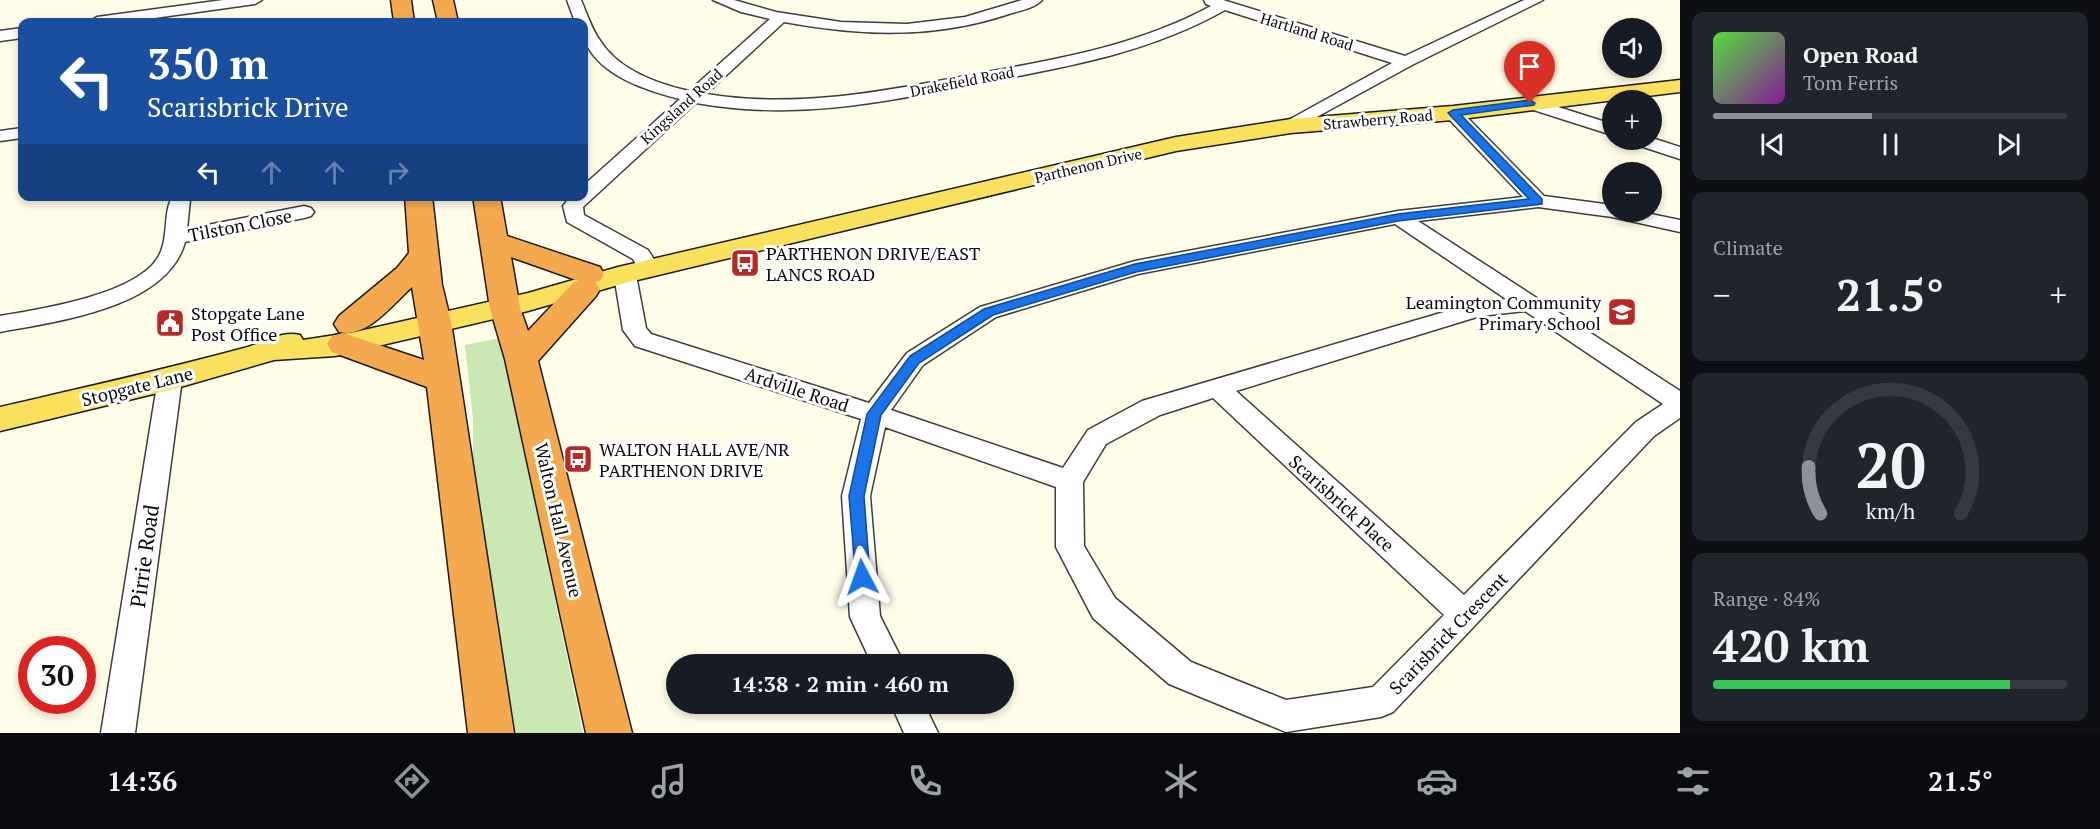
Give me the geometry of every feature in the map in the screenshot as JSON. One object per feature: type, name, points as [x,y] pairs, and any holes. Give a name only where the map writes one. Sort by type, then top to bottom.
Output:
[{"type":"highway","points":[[400,0],[403,18]]},
{"type":"highway","points":[[443,0],[447,18]]},
{"type":"highway","points":[[419,201],[491,733]]},
{"type":"highway","name":"Walton Hall Avenue","points":[[487,201],[503,299],[521,359],[609,733]]},
{"type":"highway","points":[[495,242],[587,281],[521,359]]},
{"type":"highway","points":[[424,254],[408,275],[346,334],[441,379]]},
{"type":"main road","name":"Strawberry Road","points":[[1291,126],[1453,113],[1680,86]]},
{"type":"main road","name":"Parthenon Drive","points":[[503,299],[649,269],[1176,144],[1291,126]]},
{"type":"main road","name":"Stopgate Lane","points":[[0,419],[170,379],[274,350],[295,352],[346,334],[503,299]]},
{"type":"street","points":[[126,18],[255,0]]},
{"type":"street","name":"Drakefield Road","points":[[574,0],[582,18]]},
{"type":"street","points":[[720,0],[780,18],[843,26],[929,26],[962,23],[1035,0]]},
{"type":"street","name":"Hartland Road","points":[[1208,0],[1406,62]]},
{"type":"street","name":"Parthenon Drive","points":[[1291,126],[1406,62],[1536,0]]},
{"type":"street","name":"Drakefield Road","points":[[588,33],[606,58],[654,88],[735,106],[775,109],[817,107],[869,100],[1082,58],[1140,43],[1178,29],[1224,5]]},
{"type":"street","name":"Kingsland Road","points":[[588,191],[780,18]]},
{"type":"street","points":[[0,36],[18,34]]},
{"type":"street","points":[[1530,103],[1602,127]]},
{"type":"street","points":[[1453,113],[1538,201]]},
{"type":"street","points":[[0,136],[18,134]]},
{"type":"street","points":[[1662,147],[1680,153]]},
{"type":"street","name":"Tilston Close","points":[[0,324],[77,310],[146,281],[164,265],[176,237],[180,201]]},
{"type":"street","points":[[579,201],[574,218],[641,255],[649,269]]},
{"type":"street","points":[[883,654],[865,617],[856,496],[874,414],[915,359],[988,312],[1135,268],[1398,217],[1538,201],[1602,209]]},
{"type":"street","name":"Tilston Close","points":[[176,237],[305,213]]},
{"type":"street","points":[[1398,217],[1680,404]]},
{"type":"street","points":[[1662,222],[1680,226]]},
{"type":"street","name":"Ardville Road","points":[[622,275],[635,330],[643,340],[874,414],[1069,481]]},
{"type":"street","points":[[1069,481],[1097,437],[1152,408],[1219,390],[1479,309],[1526,303]]},
{"type":"street","name":"Pirrie Road","points":[[118,733],[170,379]]},
{"type":"street","name":"Scarisbrick Place","points":[[1219,390],[1466,616]]},
{"type":"street","name":"Scarisbrick Crescent","points":[[1069,481],[1070,547],[1104,608],[1180,673],[1287,725],[1381,701],[1645,429],[1680,404]]},
{"type":"street","points":[[912,714],[921,733]]},
{"type":"green space","points":[[500,338],[583,733],[513,733],[473,476],[473,418],[465,345]]},
{"type":"place","name":"PARTHENON DRIVE/EAST LANCS ROAD","points":[[745,263]]},
{"type":"place","name":"Leamington Community Primary School","points":[[1622,312]]},
{"type":"place","name":"Stopgate Lane Post Office","points":[[170,323]]},
{"type":"place","name":"WALTON HALL AVE/NR PARTHENON DRIVE","points":[[578,459]]},
{"type":"route","points":[[862,577],[856,496],[874,414],[915,359],[988,312],[1135,268],[1398,217],[1538,201],[1453,113],[1530,103]]}]
